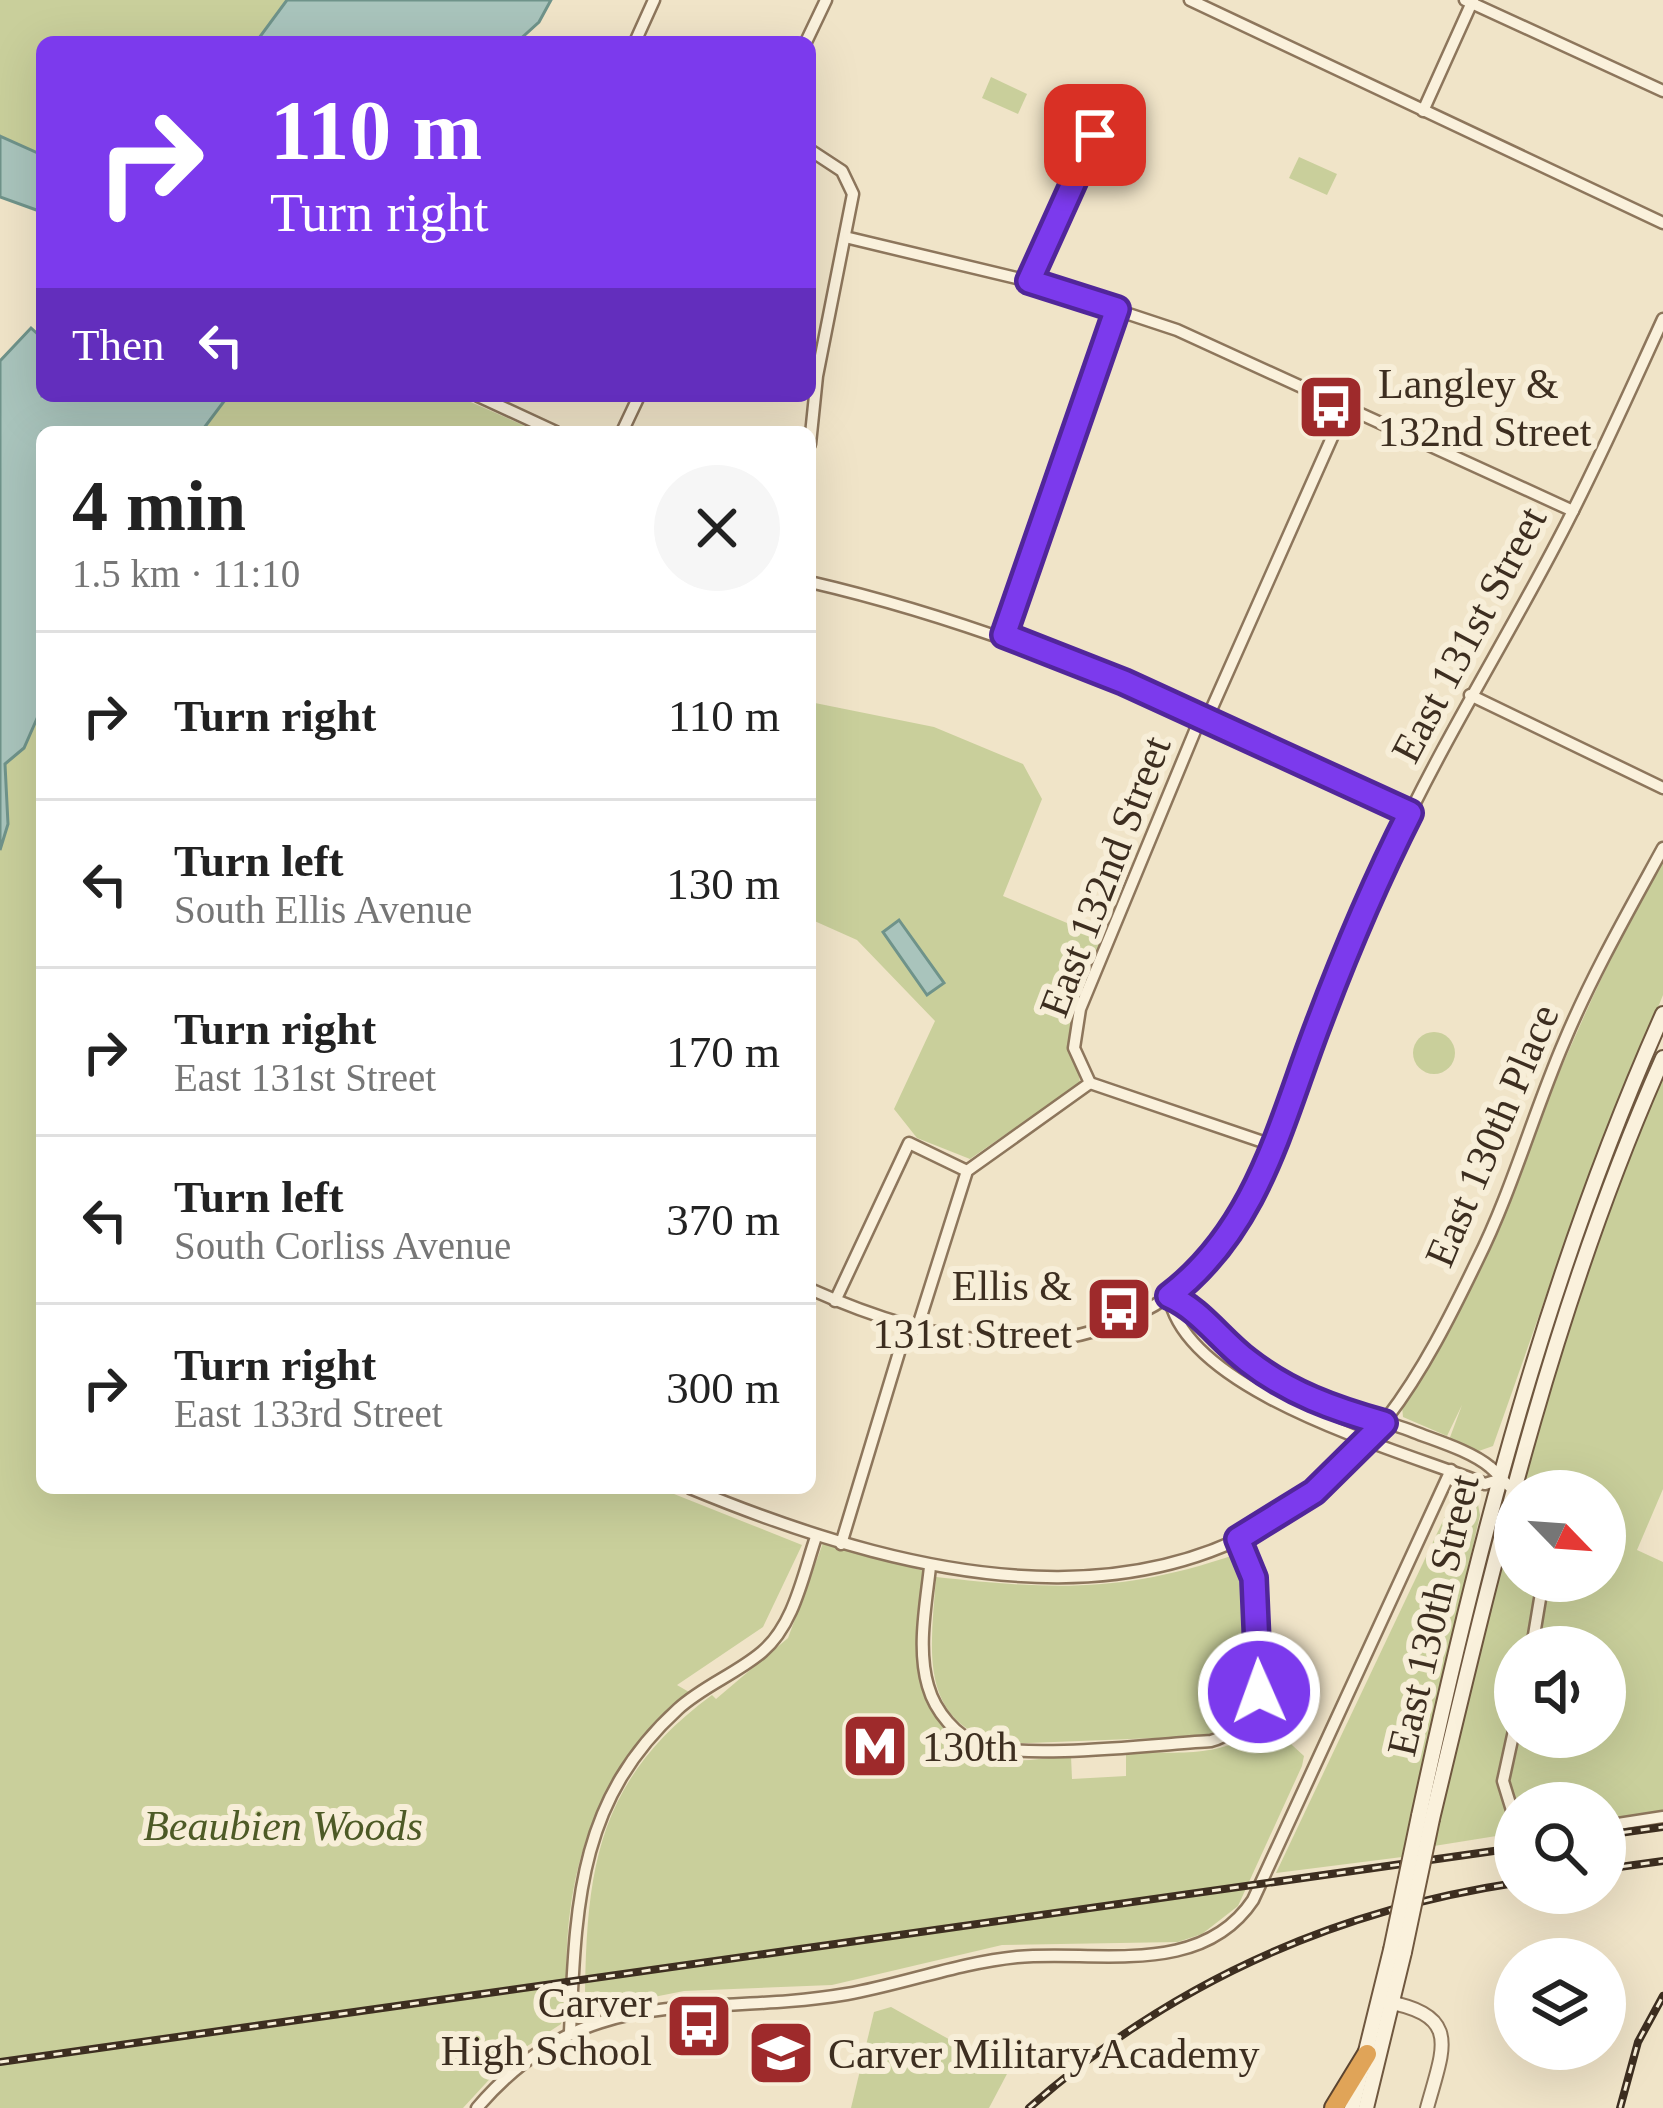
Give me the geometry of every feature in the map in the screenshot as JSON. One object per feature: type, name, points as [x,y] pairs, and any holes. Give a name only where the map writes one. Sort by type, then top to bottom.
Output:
[{"type":"highway","points":[[1334,2108],[1367,2054]]},
{"type":"main road","name":"East 130th Street","points":[[1501,1470],[1582,1210],[1663,1014]]},
{"type":"main road","name":"East 130th Street","points":[[1520,1470],[1598,1219],[1663,1058]]},
{"type":"main road","name":"East 130th Street","points":[[1366,2108],[1472,1574],[1494,1494]]},
{"type":"main road","name":"East 130th Street","points":[[1426,1817],[1494,1564]]},
{"type":"main road","name":"East 130th Street","points":[[1352,2108],[1386,2001]]},
{"type":"street","points":[[638,36],[654,0]]},
{"type":"street","points":[[809,36],[826,0]]},
{"type":"street","points":[[1190,0],[1663,223]]},
{"type":"street","points":[[1423,111],[1470,1],[1663,91]]},
{"type":"street","points":[[1029,281],[1095,135],[1103,130]]},
{"type":"street","points":[[816,154],[832,163],[852,186],[816,386]]},
{"type":"street","points":[[845,238],[1029,281],[1117,309],[1346,406],[1573,511]]},
{"type":"street","points":[[1004,635],[1117,309]]},
{"type":"street","name":"East 131st Street","points":[[1169,1296],[1233,1230],[1275,1146],[1337,975],[1410,813],[1573,511],[1663,319]]},
{"type":"street","points":[[491,402],[543,426]]},
{"type":"street","name":"East 132nd Street","points":[[967,1171],[1090,1084],[1074,1048],[1080,1009],[1203,718],[1346,406]]},
{"type":"street","points":[[816,584],[1004,635],[1203,718],[1410,813]]},
{"type":"street","points":[[1470,695],[1663,788]]},
{"type":"street","name":"East 130th Place","points":[[705,1494],[816,1537],[930,1567],[1078,1581],[1171,1564],[1238,1539],[1314,1492],[1384,1423],[1479,1258],[1574,1019],[1663,848]]},
{"type":"street","points":[[1090,1084],[1275,1146]]},
{"type":"street","points":[[836,1300],[909,1143],[967,1171],[841,1544]]},
{"type":"street","points":[[816,1292],[912,1328],[981,1343],[1045,1341],[1104,1325],[1169,1296],[1192,1306],[1235,1350],[1286,1386],[1325,1406],[1384,1423],[1474,1459],[1494,1472]]},
{"type":"street","points":[[1169,1296],[1173,1315],[1184,1329],[1238,1378],[1292,1412],[1485,1484],[1494,1481]]},
{"type":"street","name":"East 130th Street","points":[[570,2032],[657,2008],[820,1998],[994,1960],[1162,1953],[1219,1936],[1253,1900],[1451,1470]]},
{"type":"street","points":[[477,2108],[522,2064],[570,2032],[583,1866],[608,1798],[641,1747],[676,1711],[777,1637],[816,1537]]},
{"type":"street","points":[[930,1567],[925,1671],[934,1702],[954,1728],[980,1745],[1008,1750],[1226,1737],[1248,1717],[1259,1692],[1254,1578],[1238,1539]]},
{"type":"street","points":[[1626,1823],[1663,1817]]},
{"type":"street","points":[[1386,2001],[1423,2009],[1439,2028],[1443,2047],[1426,2108]]},
{"type":"green space","points":[[0,0],[287,0],[260,36],[36,36],[36,152],[0,136]]},
{"type":"green space","points":[[991,77],[1027,94],[1018,114],[982,98]]},
{"type":"green space","points":[[1299,157],[1337,174],[1327,195],[1289,178]]},
{"type":"green space","points":[[224,402],[471,402],[525,426],[206,426]]},
{"type":"green space","points":[[816,703],[934,727],[1023,764],[1042,799],[1003,896],[1105,939],[1072,1024],[1080,1083],[970,1159],[917,1138],[894,1109],[935,1021],[857,940],[816,922]]},
{"type":"green space","name":"Beaubien Woods","points":[[36,721],[36,1494],[674,1494],[802,1545],[763,1627],[677,1685],[689,1692],[619,1770],[580,1861],[561,2024],[509,2058],[463,2108],[0,2108],[0,850],[8,824],[4,765],[24,748]]},
{"type":"green space","points":[[1663,859],[1663,995],[1578,1205],[1493,1446],[1476,1452],[1449,1440],[1462,1405],[1447,1436],[1403,1417],[1402,1406],[1472,1272],[1594,995]]},
{"type":"green space","points":[[1434,1032],[1449,1038],[1455,1053],[1449,1068],[1434,1074],[1419,1068],[1413,1053],[1419,1038]]},
{"type":"green space","points":[[1663,1074],[1663,1489],[1637,1550],[1663,1562],[1663,1811],[1626,1816],[1626,1782],[1494,1782],[1494,1836],[1434,1846],[1494,1586],[1494,1602],[1626,1602],[1626,1470],[1523,1470],[1594,1250]]},
{"type":"green space","points":[[1460,1485],[1477,1499],[1480,1515],[1402,1857],[1276,1873]]},
{"type":"green space","points":[[823,1543],[924,1571],[920,1630],[925,1688],[934,1714],[950,1735],[973,1751],[1006,1760],[1071,1756],[1072,1779],[1126,1776],[1126,1752],[1199,1751],[1241,1739],[1257,1725],[1267,1705],[1271,1676],[1291,1683],[1279,1709],[1288,1714],[1280,1734],[1304,1756],[1302,1766],[1238,1906],[1202,1934],[1178,1942],[1002,1945],[832,1985],[684,1991],[593,2009],[585,2005],[595,1870],[621,1795],[643,1760],[673,1727],[712,1695],[716,1699],[788,1638]]},
{"type":"green space","points":[[1237,1554],[1251,1609],[1254,1679],[1245,1711],[1223,1729],[1207,1736],[1006,1744],[956,1720],[943,1701],[932,1656],[936,1577],[1088,1585],[1158,1576]]},
{"type":"green space","points":[[891,2007],[1008,2072],[989,2108],[851,2108],[874,2012]]},
{"type":"water","points":[[287,0],[551,0],[539,22],[524,36],[260,36]]},
{"type":"water","points":[[0,136],[36,152],[36,210],[0,197]]},
{"type":"water","points":[[31,328],[36,333],[36,402],[224,402],[206,426],[36,426],[36,721],[24,748],[5,764],[8,824],[0,850],[0,361]]},
{"type":"water","points":[[899,920],[944,983],[927,995],[883,932]]},
{"type":"railway","points":[[1626,1832],[1663,1827]]},
{"type":"railway","points":[[0,2062],[1494,1851]]},
{"type":"railway","points":[[1626,1866],[1663,1861]]},
{"type":"railway","points":[[1029,2108],[1138,2025],[1255,1960],[1381,1913],[1494,1887]]},
{"type":"railway","points":[[1620,2108],[1638,2042],[1663,1996]]},
{"type":"place","name":"Langley & 132nd Street","points":[[1331,407]]},
{"type":"place","name":"Ellis & 131st Street","points":[[1119,1309]]},
{"type":"place","name":"130th","points":[[875,1746]]},
{"type":"place","name":"Carver High School","points":[[699,2026]]},
{"type":"place","name":"Carver Military Academy","points":[[781,2053]]},
{"type":"route","points":[[1095,135],[1029,281],[1117,309],[1004,635],[1124,682],[1410,813],[1337,975],[1249,1205],[1212,1257],[1169,1296],[1192,1306],[1224,1341],[1267,1375],[1325,1406],[1384,1423],[1314,1492],[1238,1539],[1254,1578],[1259,1692]]}]
